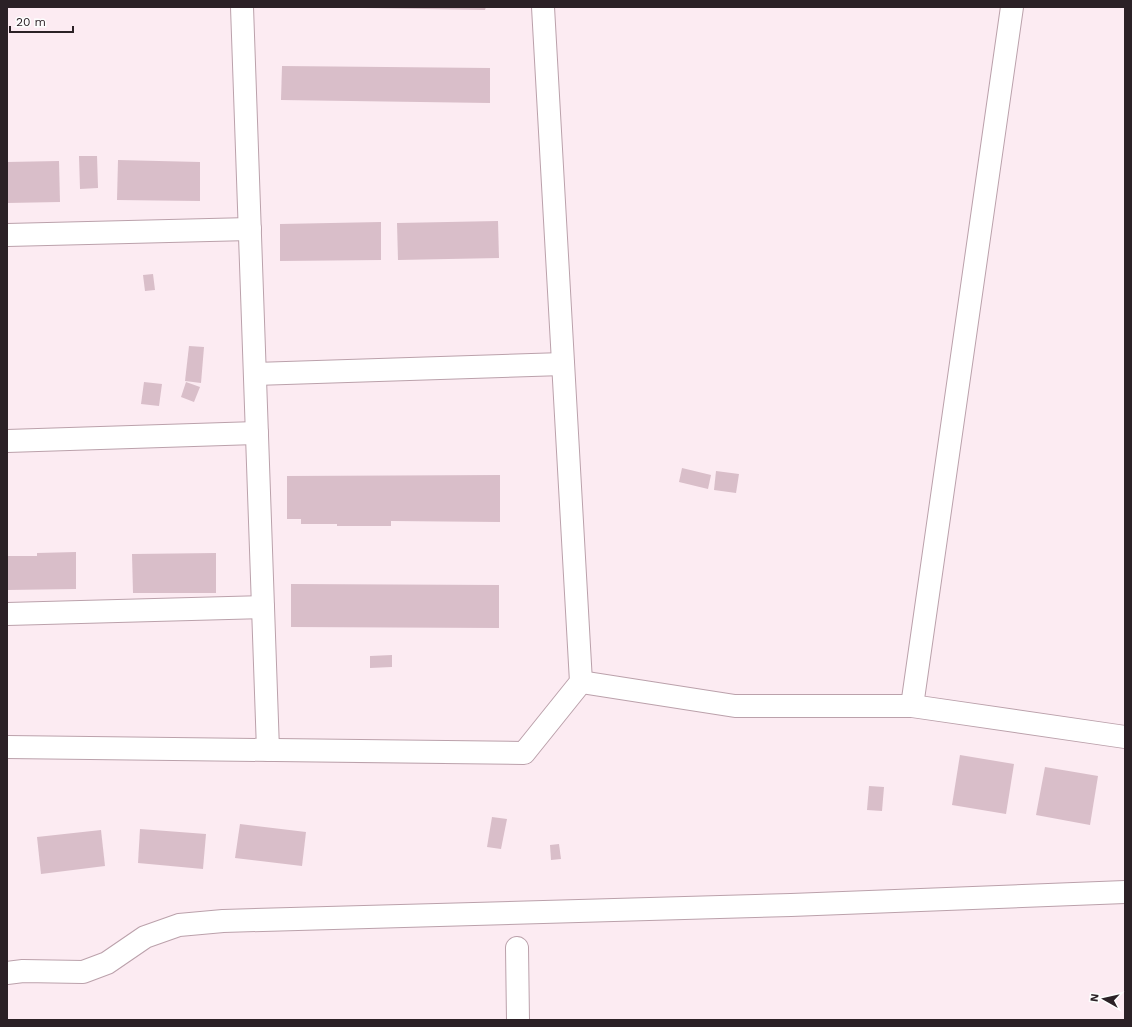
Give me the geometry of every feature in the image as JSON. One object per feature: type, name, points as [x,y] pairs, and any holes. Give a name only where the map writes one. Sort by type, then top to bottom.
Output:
[{"type":"street","points":[[242,7],[268,750]]},
{"type":"street","points":[[7,747],[524,753],[581,682],[543,7]]},
{"type":"street","points":[[912,706],[1012,7]]},
{"type":"street","points":[[7,235],[250,229]]},
{"type":"street","points":[[255,374],[563,364]]},
{"type":"street","points":[[7,441],[257,433]]},
{"type":"street","points":[[7,614],[263,607]]},
{"type":"street","points":[[581,682],[735,706],[912,706],[1125,737]]},
{"type":"street","points":[[7,973],[23,971],[83,972],[107,963],[145,936],[179,925],[223,921],[783,905],[1125,892]]},
{"type":"street","points":[[517,948],[518,1020]]},
{"type":"building","points":[[362,7],[486,7],[485,10]]},
{"type":"building","points":[[282,66],[490,68],[490,103],[281,100]]},
{"type":"building","points":[[79,156],[97,156],[98,188],[80,189]]},
{"type":"building","points":[[118,160],[200,162],[200,201],[117,200]]},
{"type":"building","points":[[59,161],[60,202],[7,203],[7,162]]},
{"type":"building","points":[[498,221],[499,258],[398,260],[397,223]]},
{"type":"building","points":[[381,222],[381,260],[280,261],[280,224]]},
{"type":"building","points":[[153,274],[155,290],[145,291],[143,275]]},
{"type":"building","points":[[189,346],[204,347],[201,383],[185,381]]},
{"type":"building","points":[[144,382],[162,384],[159,406],[141,404]]},
{"type":"building","points":[[186,382],[200,387],[194,402],[181,397]]},
{"type":"building","points":[[682,468],[711,475],[708,489],[679,482]]},
{"type":"building","points":[[716,471],[739,474],[736,493],[714,490]]},
{"type":"building","points":[[500,475],[500,522],[391,521],[391,526],[337,526],[337,524],[301,524],[301,519],[287,519],[287,476]]},
{"type":"building","points":[[76,552],[76,589],[7,590],[7,556],[37,556],[37,553]]},
{"type":"building","points":[[216,553],[216,593],[133,593],[132,554]]},
{"type":"building","points":[[291,584],[499,585],[499,628],[291,627]]},
{"type":"building","points":[[392,655],[392,667],[370,668],[370,656]]},
{"type":"building","points":[[960,755],[1014,764],[1006,814],[952,805]]},
{"type":"building","points":[[1045,767],[1098,776],[1090,825],[1036,815]]},
{"type":"building","points":[[869,786],[884,787],[882,811],[867,810]]},
{"type":"building","points":[[492,817],[507,819],[501,849],[487,847]]},
{"type":"building","points":[[240,824],[306,832],[302,866],[235,858]]},
{"type":"building","points":[[140,829],[206,834],[203,869],[138,863]]},
{"type":"building","points":[[101,830],[105,866],[41,874],[37,837]]},
{"type":"building","points":[[559,844],[561,859],[551,860],[550,845]]}]
